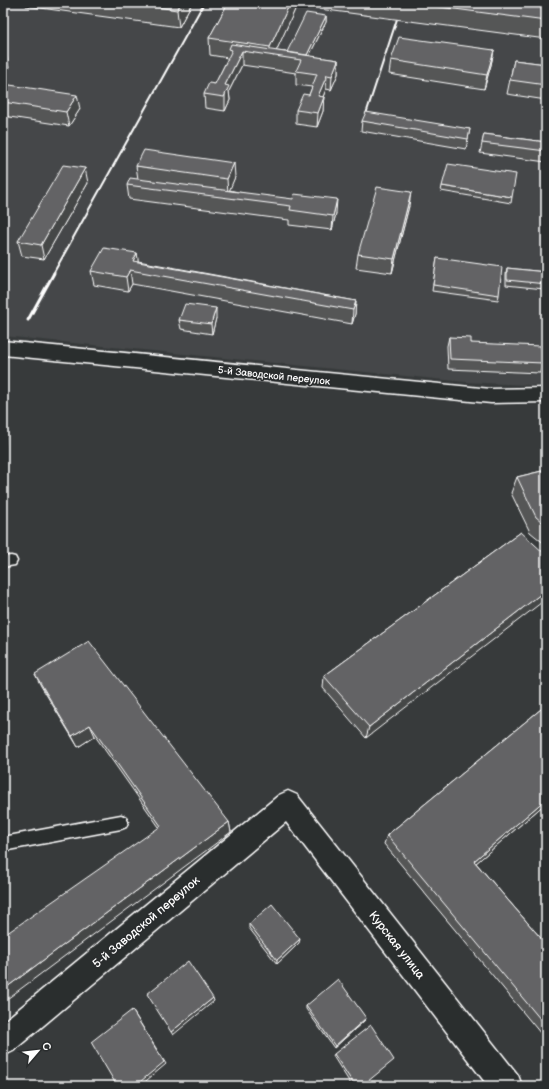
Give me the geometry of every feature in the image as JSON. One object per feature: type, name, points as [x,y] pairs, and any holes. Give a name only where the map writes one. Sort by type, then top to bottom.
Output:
[{"type":"street","name":"5-й Заводской переулок","points":[[3,348],[491,396],[546,395]]},
{"type":"street","name":"5-й Заводской переулок","points":[[3,1041],[288,804]]},
{"type":"street","name":"Курская улица","points":[[288,804],[507,1086]]},
{"type":"lane","points":[[3,844],[121,822]]},
{"type":"shaded area","points":[[3,3],[546,3],[546,386],[466,382],[3,336]]},
{"type":"building","points":[[129,3],[181,3],[177,10]]},
{"type":"building","points":[[228,3],[290,3],[270,47],[209,38]]},
{"type":"building","points":[[409,3],[546,3],[546,21]]},
{"type":"building","points":[[306,13],[326,16],[307,55],[287,52]]},
{"type":"building","points":[[399,37],[494,50],[487,75],[391,60]]},
{"type":"building","points":[[231,44],[338,60],[332,76],[327,75],[318,96],[324,97],[318,113],[296,110],[303,94],[309,95],[317,74],[296,71],[301,60],[242,51],[225,85],[229,86],[224,97],[204,94],[209,83],[215,84],[232,50],[229,49]]},
{"type":"building","points":[[514,60],[546,64],[546,85],[510,80]]},
{"type":"building","points":[[3,84],[77,95],[66,112],[3,102]]},
{"type":"building","points":[[366,112],[470,129],[468,139],[362,121]]},
{"type":"building","points":[[484,134],[546,142],[546,151],[482,143]]},
{"type":"building","points":[[144,150],[234,163],[227,179],[136,166]]},
{"type":"building","points":[[448,164],[516,174],[512,197],[442,186]]},
{"type":"building","points":[[63,165],[85,168],[41,245],[18,241]]},
{"type":"building","points":[[130,178],[293,199],[294,194],[337,199],[333,216],[290,210],[291,206],[127,185]]},
{"type":"building","points":[[377,187],[411,192],[394,259],[358,254]]},
{"type":"building","points":[[104,248],[137,253],[133,261],[356,301],[353,310],[130,270],[126,277],[91,271]]},
{"type":"building","points":[[437,258],[502,267],[499,295],[433,285]]},
{"type":"building","points":[[507,268],[546,272],[546,284],[507,280]]},
{"type":"building","points":[[185,304],[216,308],[211,324],[179,320]]},
{"type":"building","points":[[449,337],[471,338],[471,343],[541,346],[543,363],[450,359]]},
{"type":"building","points":[[546,470],[546,525],[536,517],[517,477]]},
{"type":"building","points":[[521,532],[546,555],[546,590],[369,727],[324,676]]},
{"type":"building","points":[[89,641],[229,822],[3,990],[3,936],[161,826],[90,725],[72,736],[35,674]]},
{"type":"building","points":[[546,705],[546,799],[474,861],[546,944],[546,1026],[387,835]]},
{"type":"building","points":[[272,904],[300,939],[277,960],[249,924]]},
{"type":"building","points":[[188,961],[213,998],[171,1032],[147,994]]},
{"type":"building","points":[[338,979],[366,1018],[335,1046],[306,1006]]},
{"type":"building","points":[[132,1010],[164,1062],[135,1086],[117,1086],[91,1042]]},
{"type":"building","points":[[371,1025],[394,1060],[362,1086],[355,1086],[334,1054]]},
{"type":"railway","points":[[53,274],[204,3]]},
{"type":"railway","points":[[366,114],[397,19]]},
{"type":"railway","points":[[28,320],[54,273]]}]
